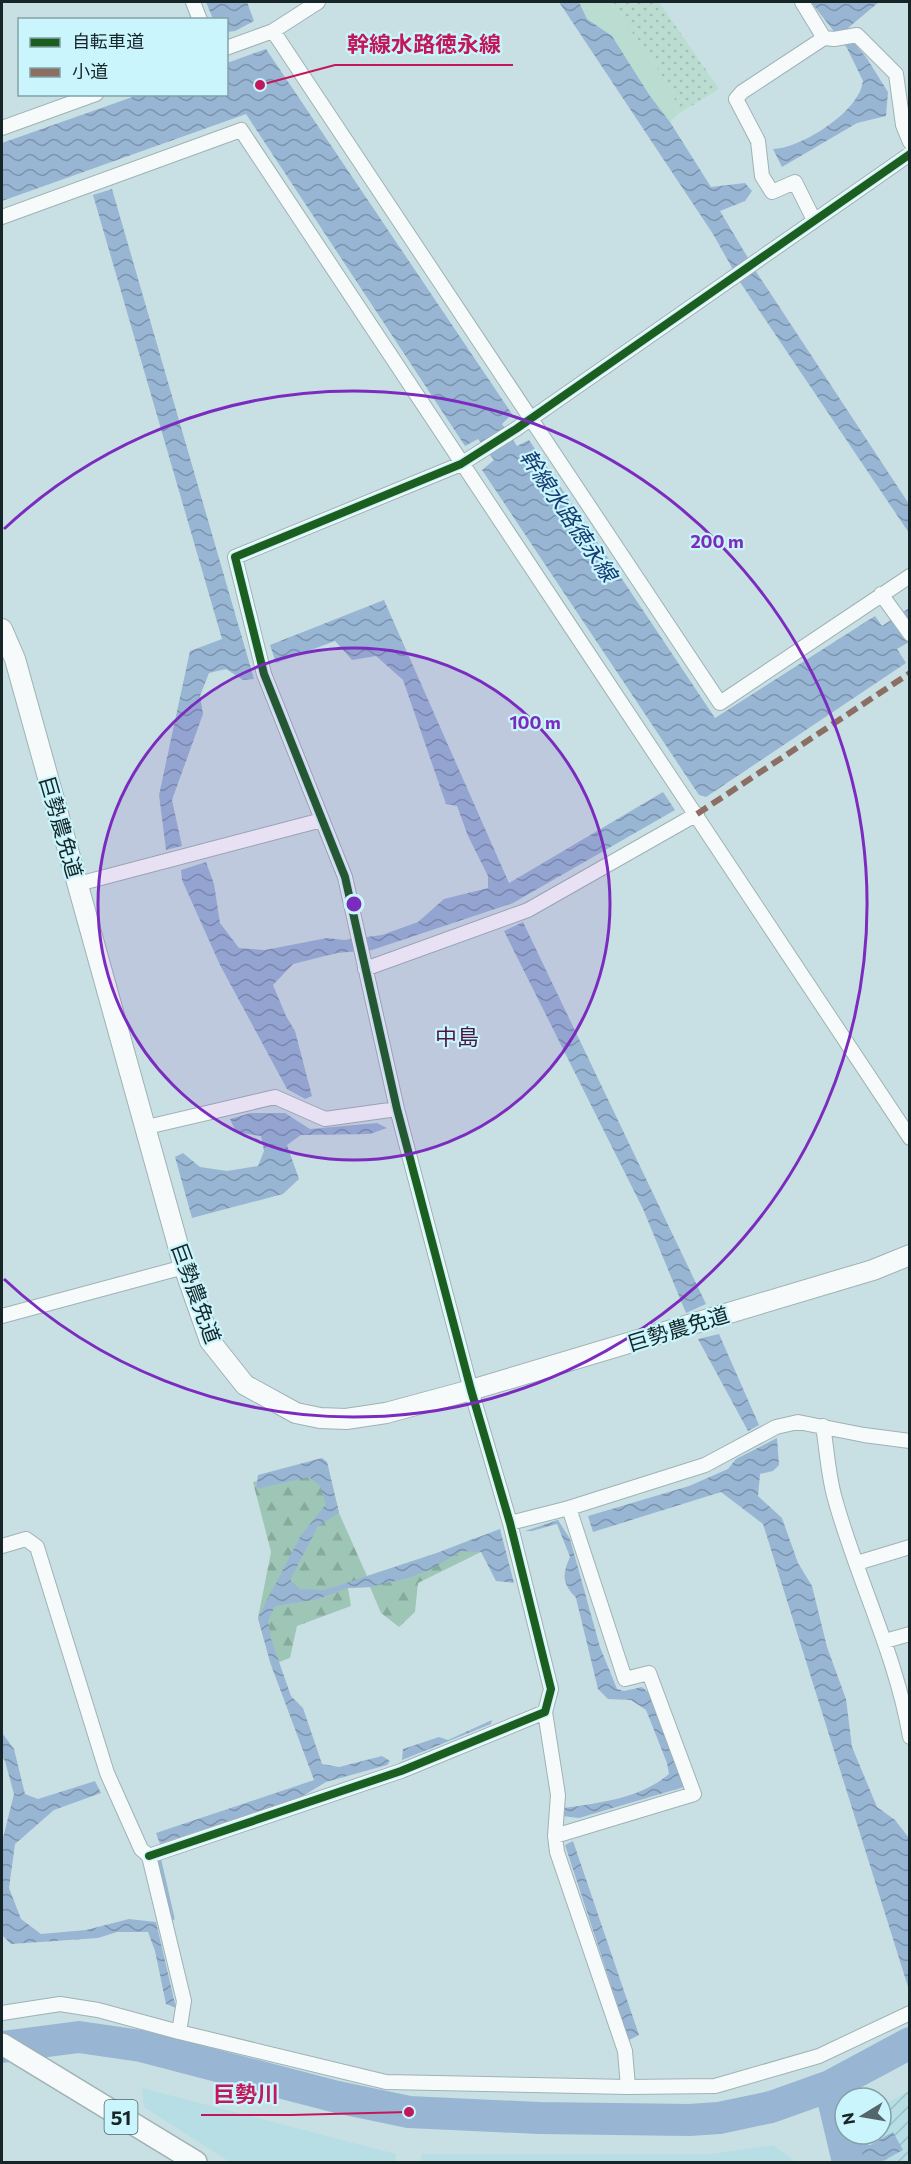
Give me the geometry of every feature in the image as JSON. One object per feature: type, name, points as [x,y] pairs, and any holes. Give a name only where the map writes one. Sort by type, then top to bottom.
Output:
[{"type":"main road","name":"51","points":[[2,2044],[187,2160]]},
{"type":"street","points":[[193,2],[199,18]]},
{"type":"street","points":[[228,47],[273,32],[318,2]]},
{"type":"street","points":[[802,2],[829,38]]},
{"type":"street","points":[[273,32],[720,703],[909,576]]},
{"type":"street","points":[[814,220],[795,182],[772,192],[762,176],[758,141],[736,99],[742,92],[829,38],[857,35],[896,74],[903,125],[909,142]]},
{"type":"street","points":[[2,128],[90,96]]},
{"type":"street","points":[[2,217],[241,130],[466,461],[909,1138]]},
{"type":"street","points":[[628,2087],[625,2050],[557,1852],[555,1836],[558,1795],[545,1712],[551,1689],[510,1523],[471,1390],[397,1109],[345,878],[264,674],[235,557],[466,461],[516,429],[909,154]]},
{"type":"street","points":[[882,594],[909,634]]},
{"type":"street","name":"巨勢農免道","points":[[2,629],[15,659],[147,1127],[184,1267],[210,1341],[245,1385],[296,1413],[320,1418],[346,1419],[386,1413],[471,1390],[873,1270],[909,1255]]},
{"type":"street","points":[[363,963],[528,910],[697,814]]},
{"type":"street","points":[[78,884],[322,820]]},
{"type":"street","points":[[147,1127],[275,1096],[325,1119],[397,1109]]},
{"type":"street","points":[[2,1316],[184,1267]]},
{"type":"street","points":[[510,1523],[569,1508],[705,1465],[776,1427],[798,1422],[909,1441]]},
{"type":"street","points":[[823,1426],[835,1497],[885,1641],[908,1718],[909,1737]]},
{"type":"street","points":[[555,1836],[694,1794],[649,1673],[625,1679],[569,1508]]},
{"type":"street","points":[[2,1546],[26,1539],[37,1547],[107,1773],[141,1849],[149,1856],[184,2001],[179,2032]]},
{"type":"street","points":[[857,1563],[909,1547]]},
{"type":"street","points":[[885,1641],[909,1634]]},
{"type":"street","points":[[149,1856],[400,1771],[545,1712]]},
{"type":"street","points":[[2,2013],[60,2004],[98,2010],[386,2082],[628,2087],[715,2086],[819,2056],[909,2013]]},
{"type":"shaded area","points":[[142,2088],[396,2154],[395,2162],[230,2162],[144,2107]]},
{"type":"shaded area","points":[[909,2091],[909,2162],[886,2162],[877,2146],[893,2146],[893,2100]]},
{"type":"shaded area","points":[[773,2145],[796,2162],[421,2162],[422,2154],[710,2154]]},
{"type":"green space","points":[[579,2],[611,2],[673,91],[678,114],[670,122],[650,96],[612,36],[587,19]]},
{"type":"green space","points":[[611,2],[659,2],[719,89],[678,114],[673,91]]},
{"type":"green space","points":[[327,1462],[339,1513],[367,1576],[478,1537],[481,1552],[418,1583],[415,1612],[399,1627],[381,1613],[370,1587],[348,1588],[351,1606],[297,1626],[290,1658],[271,1665],[258,1618],[271,1552],[253,1482]]},
{"type":"water","points":[[206,2],[247,2],[254,21],[235,31],[228,32],[228,18],[213,18]]},
{"type":"water","points":[[559,2],[579,2],[587,19],[612,36],[711,187],[745,183],[752,191],[745,201],[720,211],[757,273],[909,504],[909,533],[740,282],[713,234]]},
{"type":"water","points":[[811,2],[879,2],[848,28],[855,44],[888,92],[886,116],[857,123],[782,167],[773,149],[796,144],[833,122],[852,104],[860,92],[863,81],[847,48]]},
{"type":"water","points":[[266,49],[512,414],[502,424],[517,446],[529,440],[715,718],[875,616],[882,626],[909,608],[909,642],[897,649],[906,663],[706,797],[699,795],[482,470],[494,460],[478,439],[465,446],[246,114],[2,201],[2,143],[135,96],[228,96],[228,63]]},
{"type":"water","points":[[112,189],[254,679],[243,680],[226,669],[209,673],[200,696],[203,714],[172,800],[182,846],[166,850],[159,795],[190,651],[222,639],[93,195]]},
{"type":"water","points":[[384,600],[509,883],[663,792],[675,810],[513,903],[372,950],[337,953],[293,964],[273,985],[295,1031],[312,1096],[305,1099],[287,1089],[220,965],[182,880],[181,870],[206,862],[214,884],[220,923],[239,948],[265,950],[327,938],[344,940],[382,935],[418,922],[444,899],[488,888],[488,876],[468,836],[457,806],[446,804],[403,680],[376,656],[352,660],[335,641],[276,663],[270,645]]},
{"type":"water","points":[[523,922],[706,1304],[686,1313],[643,1209],[504,931]]},
{"type":"water","points":[[251,1113],[285,1113],[310,1129],[377,1123],[387,1128],[370,1134],[301,1135],[287,1145],[299,1179],[283,1194],[192,1218],[175,1157],[183,1153],[200,1167],[227,1171],[258,1166],[264,1151],[261,1136],[236,1132],[230,1119]]},
{"type":"water","points":[[719,1334],[759,1425],[748,1431],[698,1339]]},
{"type":"water","points":[[777,1438],[779,1465],[773,1471],[760,1474],[758,1496],[782,1518],[798,1563],[812,1586],[827,1647],[846,1699],[852,1747],[877,1807],[895,1820],[909,1838],[909,1990],[763,1524],[721,1492],[593,1532],[588,1516],[689,1486],[728,1469],[736,1459]]},
{"type":"water","points":[[322,1458],[327,1462],[339,1513],[318,1526],[290,1580],[300,1589],[325,1590],[437,1553],[500,1529],[514,1583],[496,1581],[481,1552],[462,1551],[429,1570],[408,1578],[370,1587],[347,1588],[318,1599],[275,1606],[268,1620],[271,1639],[291,1696],[303,1708],[322,1764],[339,1767],[382,1756],[390,1761],[387,1765],[326,1782],[301,1797],[160,1844],[156,1833],[314,1780],[271,1665],[258,1618],[300,1537],[326,1504],[320,1486],[309,1477],[256,1489],[258,1475]]},
{"type":"water","points":[[558,1520],[570,1539],[600,1647],[617,1689],[624,1691],[642,1687],[648,1692],[684,1787],[579,1818],[562,1816],[564,1808],[633,1794],[646,1789],[669,1774],[667,1763],[646,1710],[631,1700],[608,1699],[598,1689],[576,1598],[568,1588],[565,1579],[570,1557],[557,1524],[525,1531]]},
{"type":"water","points":[[492,1720],[491,1724],[402,1760],[403,1749],[439,1737],[448,1740]]},
{"type":"water","points":[[2,1733],[14,1749],[25,1794],[38,1799],[95,1781],[101,1793],[54,1810],[15,1844],[9,1888],[21,1919],[41,1934],[86,1930],[129,1919],[156,1922],[176,2008],[166,2004],[155,1951],[148,1932],[117,1932],[98,1938],[11,1944],[2,1935],[2,1842],[14,1794],[2,1757]]},
{"type":"water","points":[[573,1841],[639,2035],[629,2040],[565,1845]]},
{"type":"water","points":[[893,2132],[903,2150],[881,2162],[835,2162],[829,2139],[833,2138],[833,2146],[893,2146]]},
{"type":"waterway","points":[[159,1861],[172,1918]]},
{"type":"waterway","points":[[2,2047],[79,2037],[141,2046],[337,2097],[409,2112],[539,2118],[689,2120],[719,2118],[771,2107],[830,2086],[910,2043]]},
{"type":"waterway","points":[[830,2086],[848,2162]]},
{"type":"marked path","points":[[697,814],[910,673]]},
{"type":"cycle path","points":[[149,1856],[401,1771],[545,1712],[551,1689],[510,1523],[471,1390],[397,1109],[345,877],[264,674],[235,557],[461,464],[516,429],[910,154]]},
{"type":"place","name":"幹線水路徳永線","points":[[260,85]]},
{"type":"place","name":"巨勢川","points":[[409,2112]]},
{"type":"district","name":"中島","points":[[457,1036]]}]
